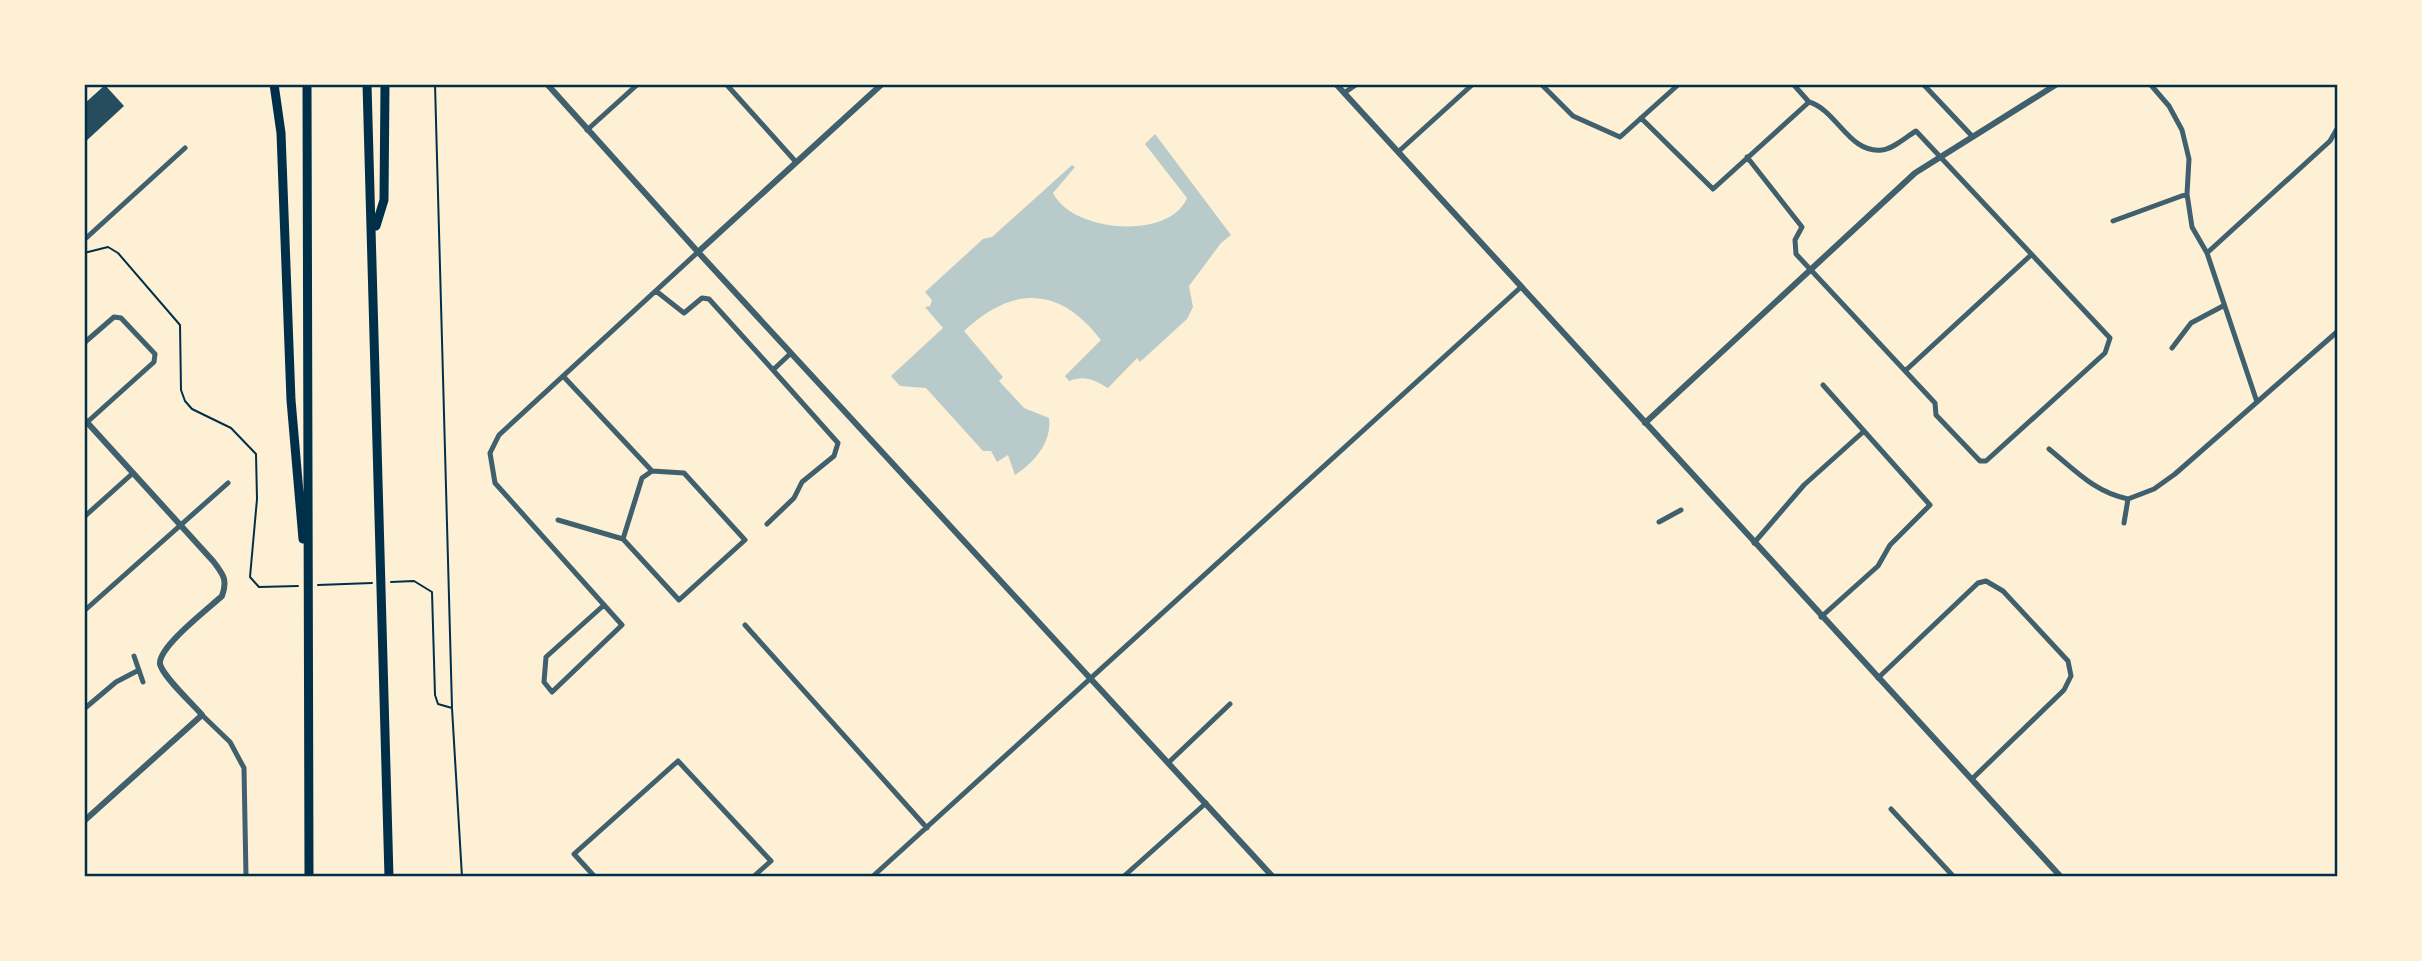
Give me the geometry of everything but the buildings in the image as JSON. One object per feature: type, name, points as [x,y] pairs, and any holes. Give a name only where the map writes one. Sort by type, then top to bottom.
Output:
[{"type":"highway","points":[[274,84],[281,133],[291,400],[308,600]]},
{"type":"highway","points":[[307,84],[309,877]]},
{"type":"highway","points":[[367,84],[389,877]]},
{"type":"highway","points":[[373,235],[384,200],[385,84]]},
{"type":"street","points":[[587,130],[638,84]]},
{"type":"street","points":[[726,84],[796,162]]},
{"type":"street","points":[[604,605],[546,656],[544,682],[552,692],[622,625],[495,483],[490,453],[499,435],[882,84]]},
{"type":"street","points":[[1336,84],[2061,877]]},
{"type":"street","points":[[1344,93],[1357,84]]},
{"type":"street","points":[[1398,152],[1473,84]]},
{"type":"street","points":[[1541,84],[1573,116],[1620,137],[1679,84]]},
{"type":"street","points":[[1747,158],[1802,227],[1795,240],[1796,254],[1935,403],[1936,415],[1973,455],[1986,461],[2105,353],[2110,338],[1916,131],[1884,150],[1871,149],[1856,143],[1820,105],[1809,102],[1793,84]]},
{"type":"street","points":[[1923,84],[1972,136]]},
{"type":"street","points":[[1645,423],[1915,173],[2057,84]]},
{"type":"street","points":[[2150,84],[2169,106],[2182,130],[2189,159],[2187,194],[2192,227],[2207,253],[2258,402]]},
{"type":"street","points":[[549,85],[698,252],[1273,877]]},
{"type":"street","points":[[1641,118],[1713,189],[1809,102]]},
{"type":"street","points":[[2207,253],[2330,141],[2338,127]]},
{"type":"street","points":[[84,240],[185,148]]},
{"type":"street","points":[[2113,221],[2187,194]]},
{"type":"street","points":[[1905,371],[2031,255]]},
{"type":"street","points":[[873,877],[1521,287]]},
{"type":"street","points":[[656,291],[684,313],[702,298],[716,304],[838,443],[835,456],[802,482],[794,498],[766,524]]},
{"type":"street","points":[[2172,348],[2191,323],[2223,306]]},
{"type":"street","points":[[84,343],[114,317],[127,321],[152,348],[154,362],[85,422],[224,575],[226,586],[222,596],[167,646],[161,656],[160,666],[230,743],[244,768],[246,877]]},
{"type":"street","points":[[2049,449],[2092,487],[2108,495],[2128,499],[2154,489],[2338,331]]},
{"type":"street","points":[[773,370],[791,353]]},
{"type":"street","points":[[563,376],[652,471]]},
{"type":"street","points":[[1821,617],[1878,566],[1890,545],[1930,505],[1823,386]]},
{"type":"street","points":[[1754,543],[1804,485],[1863,432]]},
{"type":"street","points":[[558,520],[623,539],[679,600],[745,540],[684,473],[652,471],[642,478],[623,539]]},
{"type":"street","points":[[84,517],[133,473]]},
{"type":"street","points":[[84,611],[228,483]]},
{"type":"street","points":[[2124,523],[2128,499]]},
{"type":"street","points":[[1659,522],[1681,510]]},
{"type":"street","points":[[1877,678],[1978,583],[1986,581],[2003,591],[2068,661],[2069,682],[1973,778]]},
{"type":"street","points":[[745,625],[927,828]]},
{"type":"street","points":[[134,656],[143,682]]},
{"type":"street","points":[[84,709],[116,682],[139,670]]},
{"type":"street","points":[[1168,763],[1230,704]]},
{"type":"street","points":[[84,821],[202,715]]},
{"type":"street","points":[[595,877],[575,854],[678,761],[771,861],[753,877]]},
{"type":"street","points":[[1123,877],[1206,803]]},
{"type":"street","points":[[1891,809],[1954,877]]},
{"type":"path","points":[[435,84],[452,708],[462,877]]},
{"type":"path","points":[[84,253],[107,247],[118,253],[177,320],[181,331],[181,390],[185,401],[192,409],[231,428],[256,454],[257,499],[250,577],[259,587],[298,586]]},
{"type":"path","points":[[388,583],[414,582],[432,592],[435,695],[438,704],[452,708]]},
{"type":"path","points":[[311,586],[375,583]]},
{"type":"shaded area","points":[[1155,134],[1231,235],[1221,243],[1189,286],[1193,307],[1187,319],[1140,362],[1137,358],[1108,388],[1089,379],[1069,381],[1065,376],[1101,340],[1069,309],[1052,301],[1035,298],[1017,300],[982,316],[964,331],[1003,377],[999,381],[1024,408],[1049,418],[1048,435],[1041,451],[1015,475],[1008,455],[997,462],[991,451],[983,451],[926,388],[900,386],[891,376],[943,328],[925,307],[930,306],[932,300],[925,292],[983,239],[992,237],[1072,165],[1075,167],[1053,193],[1063,206],[1079,216],[1099,223],[1142,226],[1161,221],[1177,212],[1187,198],[1145,144]]}]
